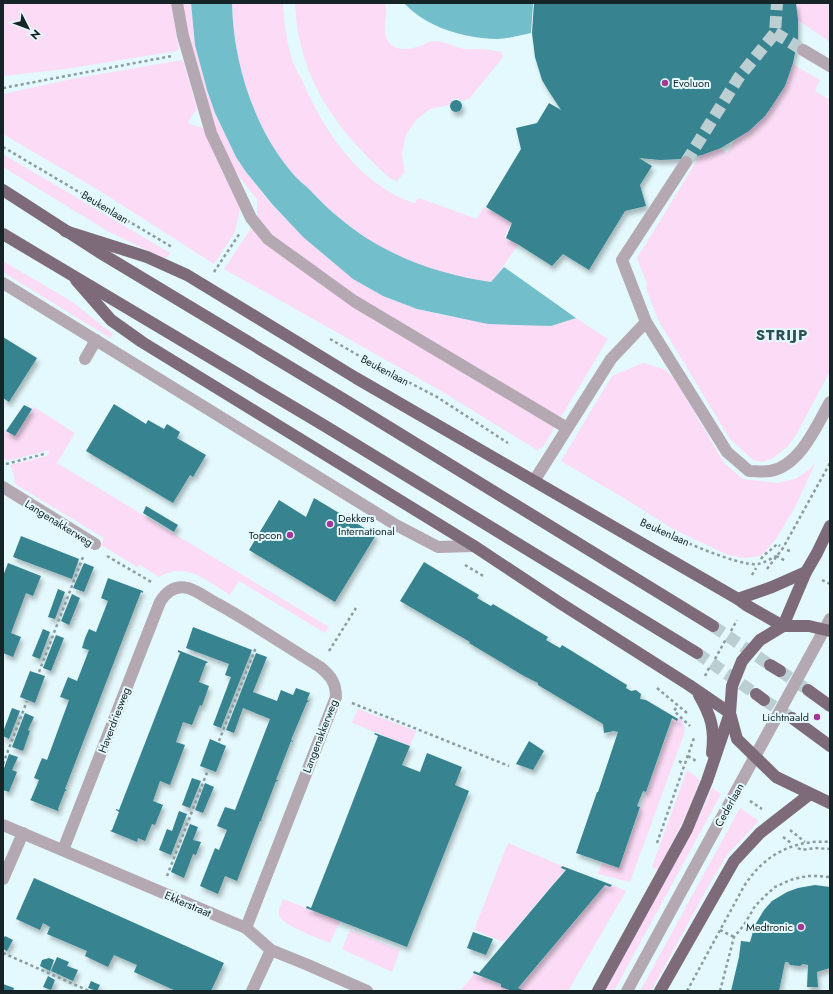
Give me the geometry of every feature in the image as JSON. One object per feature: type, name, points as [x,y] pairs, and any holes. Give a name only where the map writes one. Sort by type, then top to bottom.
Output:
[{"type":"main road","points":[[3,190],[65,231],[343,399],[713,626]]},
{"type":"main road","points":[[65,231],[147,257],[187,275],[356,378],[783,626],[828,626]]},
{"type":"main road","points":[[3,234],[66,270],[332,430],[697,653]]},
{"type":"main road","points":[[66,270],[111,320],[142,342],[474,546],[696,691],[730,714],[737,739],[776,777],[822,797]]},
{"type":"main road","points":[[598,991],[688,829],[730,714],[732,686],[742,661],[760,640],[783,626],[806,572],[830,526]]},
{"type":"main road","points":[[738,599],[772,587],[806,572]]},
{"type":"main road","points":[[808,690],[830,706]]},
{"type":"main road","points":[[696,691],[709,713],[712,722],[713,744],[710,772]]},
{"type":"main road","points":[[792,718],[830,746]]},
{"type":"main road","points":[[660,991],[734,861],[760,833],[822,797]]},
{"type":"street","points":[[177,3],[188,53],[211,133],[251,218],[268,239],[354,301],[568,428]]},
{"type":"street","points":[[803,50],[830,66]]},
{"type":"street","points":[[686,162],[622,260],[646,322],[727,452],[749,471],[771,470],[784,465],[801,451],[830,402]]},
{"type":"street","points":[[3,283],[396,525],[438,547],[474,546]]},
{"type":"street","points":[[534,481],[611,359],[646,322]]},
{"type":"street","points":[[85,359],[96,340]]},
{"type":"street","name":"Langenakkerweg","points":[[3,487],[93,542]]},
{"type":"street","name":"Langenakkerweg","points":[[168,592],[173,589],[182,588],[194,590],[228,609],[320,667],[332,678],[336,690],[336,697],[246,928]]},
{"type":"street","name":"Haverdriesweg","points":[[63,850],[156,611],[160,602],[168,592]]},
{"type":"street","name":"Cederlaan","points":[[627,991],[828,626]]},
{"type":"street","name":"Ekkerstraat","points":[[3,825],[246,928],[271,950],[367,991]]},
{"type":"street","points":[[3,879],[23,833]]},
{"type":"street","points":[[252,991],[271,950]]},
{"type":"path","points":[[3,88],[188,53]]},
{"type":"path","name":"Beukenlaan","points":[[3,147],[173,248]]},
{"type":"path","points":[[220,276],[214,272],[251,218]]},
{"type":"path","name":"Beukenlaan","points":[[328,338],[437,398],[510,444]]},
{"type":"path","points":[[6,464],[44,454]]},
{"type":"path","name":"Beukenlaan","points":[[648,524],[711,552],[742,563],[758,564],[776,556],[783,548],[830,463]]},
{"type":"path","points":[[39,672],[93,542]]},
{"type":"path","name":"Langenakkerweg","points":[[93,542],[98,550],[155,584]]},
{"type":"path","points":[[761,559],[764,555],[773,550],[777,544],[780,546]]},
{"type":"path","points":[[320,667],[356,608]]},
{"type":"path","points":[[219,741],[256,646]]},
{"type":"path","points":[[3,764],[27,701]]},
{"type":"path","points":[[351,703],[509,766]]},
{"type":"path","points":[[690,716],[677,707],[674,711],[690,726]]},
{"type":"path","points":[[688,756],[696,732]]},
{"type":"path","points":[[167,877],[208,770]]},
{"type":"path","points":[[781,836],[791,843]]},
{"type":"path","points":[[687,991],[752,874],[770,857],[795,845],[805,842],[830,842]]},
{"type":"path","points":[[798,848],[802,850],[815,848],[830,849]]},
{"type":"path","points":[[720,991],[734,937],[744,925],[755,906],[775,887],[790,880],[806,876],[830,877]]},
{"type":"path","points":[[720,930],[734,937]]},
{"type":"path","points":[[3,953],[89,991]]},
{"type":"shaded area","points":[[3,3],[171,3],[179,49],[177,51],[66,69],[3,76]]},
{"type":"shaded area","points":[[181,3],[191,3],[195,45],[207,90],[215,113],[236,157],[271,204],[303,237],[353,279],[383,296],[417,309],[447,316],[551,326],[576,318],[608,339],[543,447],[537,450],[441,391],[224,269],[250,230],[257,216],[257,199],[233,167],[213,125],[200,85]]},
{"type":"shaded area","points":[[232,3],[283,3],[286,34],[291,56],[294,66],[312,101],[333,138],[361,170],[377,184],[395,195],[414,203],[419,198],[477,219],[484,207],[512,222],[504,237],[518,245],[492,282],[439,272],[395,255],[369,240],[345,222],[293,175],[279,157],[267,137],[248,94],[236,48]]},
{"type":"shaded area","points":[[295,3],[385,3],[385,33],[392,46],[407,49],[423,45],[431,41],[438,41],[460,48],[486,49],[501,52],[503,57],[469,99],[462,101],[456,98],[452,100],[449,105],[430,109],[416,120],[406,135],[402,154],[405,172],[397,181],[391,179],[371,161],[338,122],[324,101],[312,79],[304,55],[298,30]]},
{"type":"shaded area","points":[[792,3],[830,3],[830,42],[786,12]]},
{"type":"shaded area","points":[[181,60],[184,63],[197,109],[187,123],[203,128],[240,208],[235,232],[214,264],[100,191],[3,134],[3,94],[72,79]]},
{"type":"shaded area","points":[[785,60],[820,80],[815,91],[830,100],[830,371],[795,437],[786,448],[773,458],[763,462],[753,460],[730,439],[658,320],[637,258],[709,141],[727,153]]},
{"type":"shaded area","points":[[3,154],[170,253],[166,259],[109,232],[3,167]]},
{"type":"shaded area","points":[[3,261],[71,301],[113,334],[110,338],[3,272]]},
{"type":"shaded area","points":[[643,363],[664,369],[675,379],[724,463],[743,479],[778,483],[797,478],[811,468],[816,462],[795,507],[776,539],[761,556],[745,558],[728,555],[673,529],[561,461],[612,376]]},
{"type":"shaded area","points":[[34,407],[75,433],[57,463],[329,627],[325,633],[239,581],[230,595],[205,579],[187,572],[178,571],[159,577],[140,565],[137,567],[101,545],[104,538],[15,484],[14,475],[10,465],[47,456],[50,450],[7,461],[3,457],[3,429],[15,436]]},
{"type":"shaded area","points":[[358,709],[416,731],[410,746],[352,723]]},
{"type":"shaded area","points":[[679,717],[684,725],[684,734],[630,882],[598,874],[602,863],[619,868],[673,719],[677,721]]},
{"type":"shaded area","points":[[687,770],[700,780],[687,813],[658,870],[652,867]]},
{"type":"shaded area","points":[[712,788],[721,794],[614,991],[605,991],[694,827]]},
{"type":"shaded area","points":[[740,808],[759,821],[728,854],[714,876],[651,991],[640,991]]},
{"type":"shaded area","points":[[508,843],[562,866],[561,868],[565,870],[504,942],[474,930]]},
{"type":"shaded area","points":[[605,885],[610,887],[612,885],[626,891],[568,991],[524,991],[519,988]]},
{"type":"shaded area","points":[[283,899],[340,921],[330,943],[303,932],[283,921],[279,912]]},
{"type":"shaded area","points":[[350,930],[400,950],[392,972],[342,949]]},
{"type":"shaded area","points":[[474,974],[501,984],[500,986],[512,991],[460,991]]},
{"type":"water","points":[[191,3],[232,3],[236,48],[241,71],[248,94],[267,137],[293,174],[337,216],[372,241],[390,251],[429,268],[450,274],[491,282],[504,267],[576,318],[551,326],[488,324],[417,309],[383,296],[353,279],[303,237],[272,204],[236,157],[215,113],[207,90],[195,45]]},
{"type":"water","points":[[404,3],[533,3],[531,33],[510,38],[497,39],[459,34],[424,19],[413,12]]},
{"type":"building","name":"Evoluon","points":[[534,3],[796,3],[798,38],[793,63],[785,86],[765,116],[749,131],[721,148],[702,155],[682,159],[660,160],[639,158],[652,166],[640,185],[646,206],[625,211],[589,270],[563,254],[552,266],[506,238],[512,223],[486,207],[521,149],[516,128],[537,123],[549,103],[561,110],[542,80],[535,57],[532,33]]},
{"type":"building","points":[[454,100],[458,100],[462,106],[458,112],[454,112],[450,108],[450,104]]},
{"type":"building","points":[[3,337],[37,358],[9,402],[3,398]]},
{"type":"building","points":[[114,404],[146,424],[148,420],[164,429],[167,424],[180,432],[177,438],[206,455],[193,477],[190,475],[173,503],[86,451]]},
{"type":"building","points":[[24,405],[32,409],[15,436],[6,431]]},
{"type":"building","points":[[314,498],[376,535],[335,602],[249,550],[279,500],[306,517]]},
{"type":"building","points":[[146,506],[178,525],[174,532],[143,513]]},
{"type":"building","points":[[21,536],[79,559],[72,579],[13,557]]},
{"type":"building","points":[[424,562],[479,595],[477,598],[491,606],[493,604],[548,637],[546,640],[560,648],[562,645],[627,685],[626,688],[631,691],[636,690],[641,694],[640,699],[646,700],[678,719],[677,721],[672,718],[646,792],[643,791],[637,806],[640,807],[619,868],[576,853],[618,732],[614,731],[604,733],[603,724],[538,685],[538,683],[400,601]]},
{"type":"building","points":[[8,563],[41,576],[33,596],[26,593],[11,633],[21,637],[13,657],[3,653],[3,576]]},
{"type":"building","points":[[84,563],[94,567],[84,592],[73,588]]},
{"type":"building","points":[[108,578],[143,591],[143,593],[141,592],[65,789],[67,790],[65,791],[58,811],[30,800],[39,780],[34,778],[42,758],[47,760],[69,700],[60,697],[68,677],[77,681],[89,650],[82,648],[85,638],[89,629],[96,632],[108,601],[101,598]]},
{"type":"building","points":[[58,589],[65,592],[55,619],[48,617]]},
{"type":"building","points":[[72,594],[80,598],[69,625],[61,621]]},
{"type":"building","points":[[193,627],[252,650],[221,728],[213,725],[231,677],[225,675],[229,664],[186,648]]},
{"type":"building","points":[[43,629],[50,632],[40,659],[32,656]]},
{"type":"building","points":[[56,635],[64,638],[51,671],[43,668]]},
{"type":"building","points":[[178,650],[208,662],[206,663],[199,682],[209,686],[202,706],[200,705],[192,725],[183,722],[176,742],[185,745],[170,785],[160,781],[153,801],[163,805],[155,825],[152,824],[145,841],[138,838],[137,842],[110,831],[112,830],[119,812],[116,809],[119,810],[180,653]]},
{"type":"building","points":[[256,653],[267,657],[253,692],[277,701],[281,690],[293,695],[296,688],[310,693],[307,700],[309,701],[307,702],[291,740],[293,742],[291,741],[276,780],[278,780],[277,782],[276,781],[261,820],[262,821],[260,821],[237,881],[225,876],[218,894],[200,886],[215,848],[219,850],[227,830],[217,826],[225,807],[235,810],[270,719],[243,708],[234,733],[226,730]]},
{"type":"building","points":[[30,671],[45,676],[35,703],[20,697]]},
{"type":"building","points":[[12,708],[20,711],[9,739],[3,736],[3,732]]},
{"type":"building","points":[[25,713],[34,717],[28,730],[30,731],[23,751],[12,747]]},
{"type":"building","points":[[375,733],[410,746],[402,765],[420,772],[427,753],[462,767],[455,785],[469,791],[407,947],[306,908],[307,906],[311,908],[341,832],[378,736],[374,734]]},
{"type":"building","points":[[210,739],[226,746],[216,772],[200,766]]},
{"type":"building","points":[[529,741],[544,751],[533,770],[516,764]]},
{"type":"building","points":[[9,754],[18,757],[12,770],[17,772],[9,792],[3,790],[3,771]]},
{"type":"building","points":[[192,778],[201,781],[190,808],[182,805]]},
{"type":"building","points":[[205,783],[214,787],[203,813],[195,810]]},
{"type":"building","points":[[179,811],[187,814],[171,855],[159,850],[167,829],[172,831]]},
{"type":"building","points":[[190,824],[198,827],[193,840],[201,842],[196,855],[193,854],[184,878],[171,872]]},
{"type":"building","points":[[562,866],[612,885],[610,887],[605,885],[518,988],[525,991],[512,991],[501,987],[501,984],[473,973],[474,971],[479,973],[566,870],[561,868]]},
{"type":"building","points":[[34,878],[224,963],[211,991],[176,991],[134,972],[137,965],[114,955],[108,967],[85,956],[87,951],[47,934],[50,927],[43,923],[40,930],[16,919]]},
{"type":"building","points":[[815,885],[830,887],[830,968],[817,972],[818,987],[807,987],[808,965],[790,965],[788,962],[785,962],[779,991],[731,991],[741,941],[750,942],[755,925],[764,910],[772,901],[787,892],[798,888]]},
{"type":"building","points":[[473,932],[493,939],[486,955],[467,948]]},
{"type":"building","points":[[5,936],[13,940],[7,951],[3,949],[3,939]]},
{"type":"building","points":[[57,957],[69,962],[67,966],[78,970],[73,981],[51,971]]},
{"type":"building","points":[[49,958],[54,960],[50,971],[40,966],[42,960]]},
{"type":"building","points":[[48,976],[55,980],[51,990],[43,987]]},
{"type":"building","points":[[91,981],[100,985],[97,991],[88,988]]},
{"type":"building","points":[[3,984],[14,988],[13,991],[3,991]]},
{"type":"tunnel","points":[[686,162],[739,77],[775,33],[777,3]]},
{"type":"tunnel","points":[[775,33],[803,50]]},
{"type":"tunnel","points":[[713,626],[770,665]]},
{"type":"tunnel","points":[[697,653],[756,694]]},
{"type":"tunnel","points":[[780,671],[808,690]]},
{"type":"tunnel","points":[[764,700],[792,718]]},
{"type":"place","name":"Evoluon","points":[[665,83]]},
{"type":"place","name":"Dekkers International","points":[[330,524]]},
{"type":"place","name":"Topcon","points":[[290,535]]},
{"type":"place","name":"Lichtnaald","points":[[817,717]]},
{"type":"place","name":"Medtronic","points":[[801,927]]},
{"type":"district","name":"STRIJP","points":[[782,335]]}]
